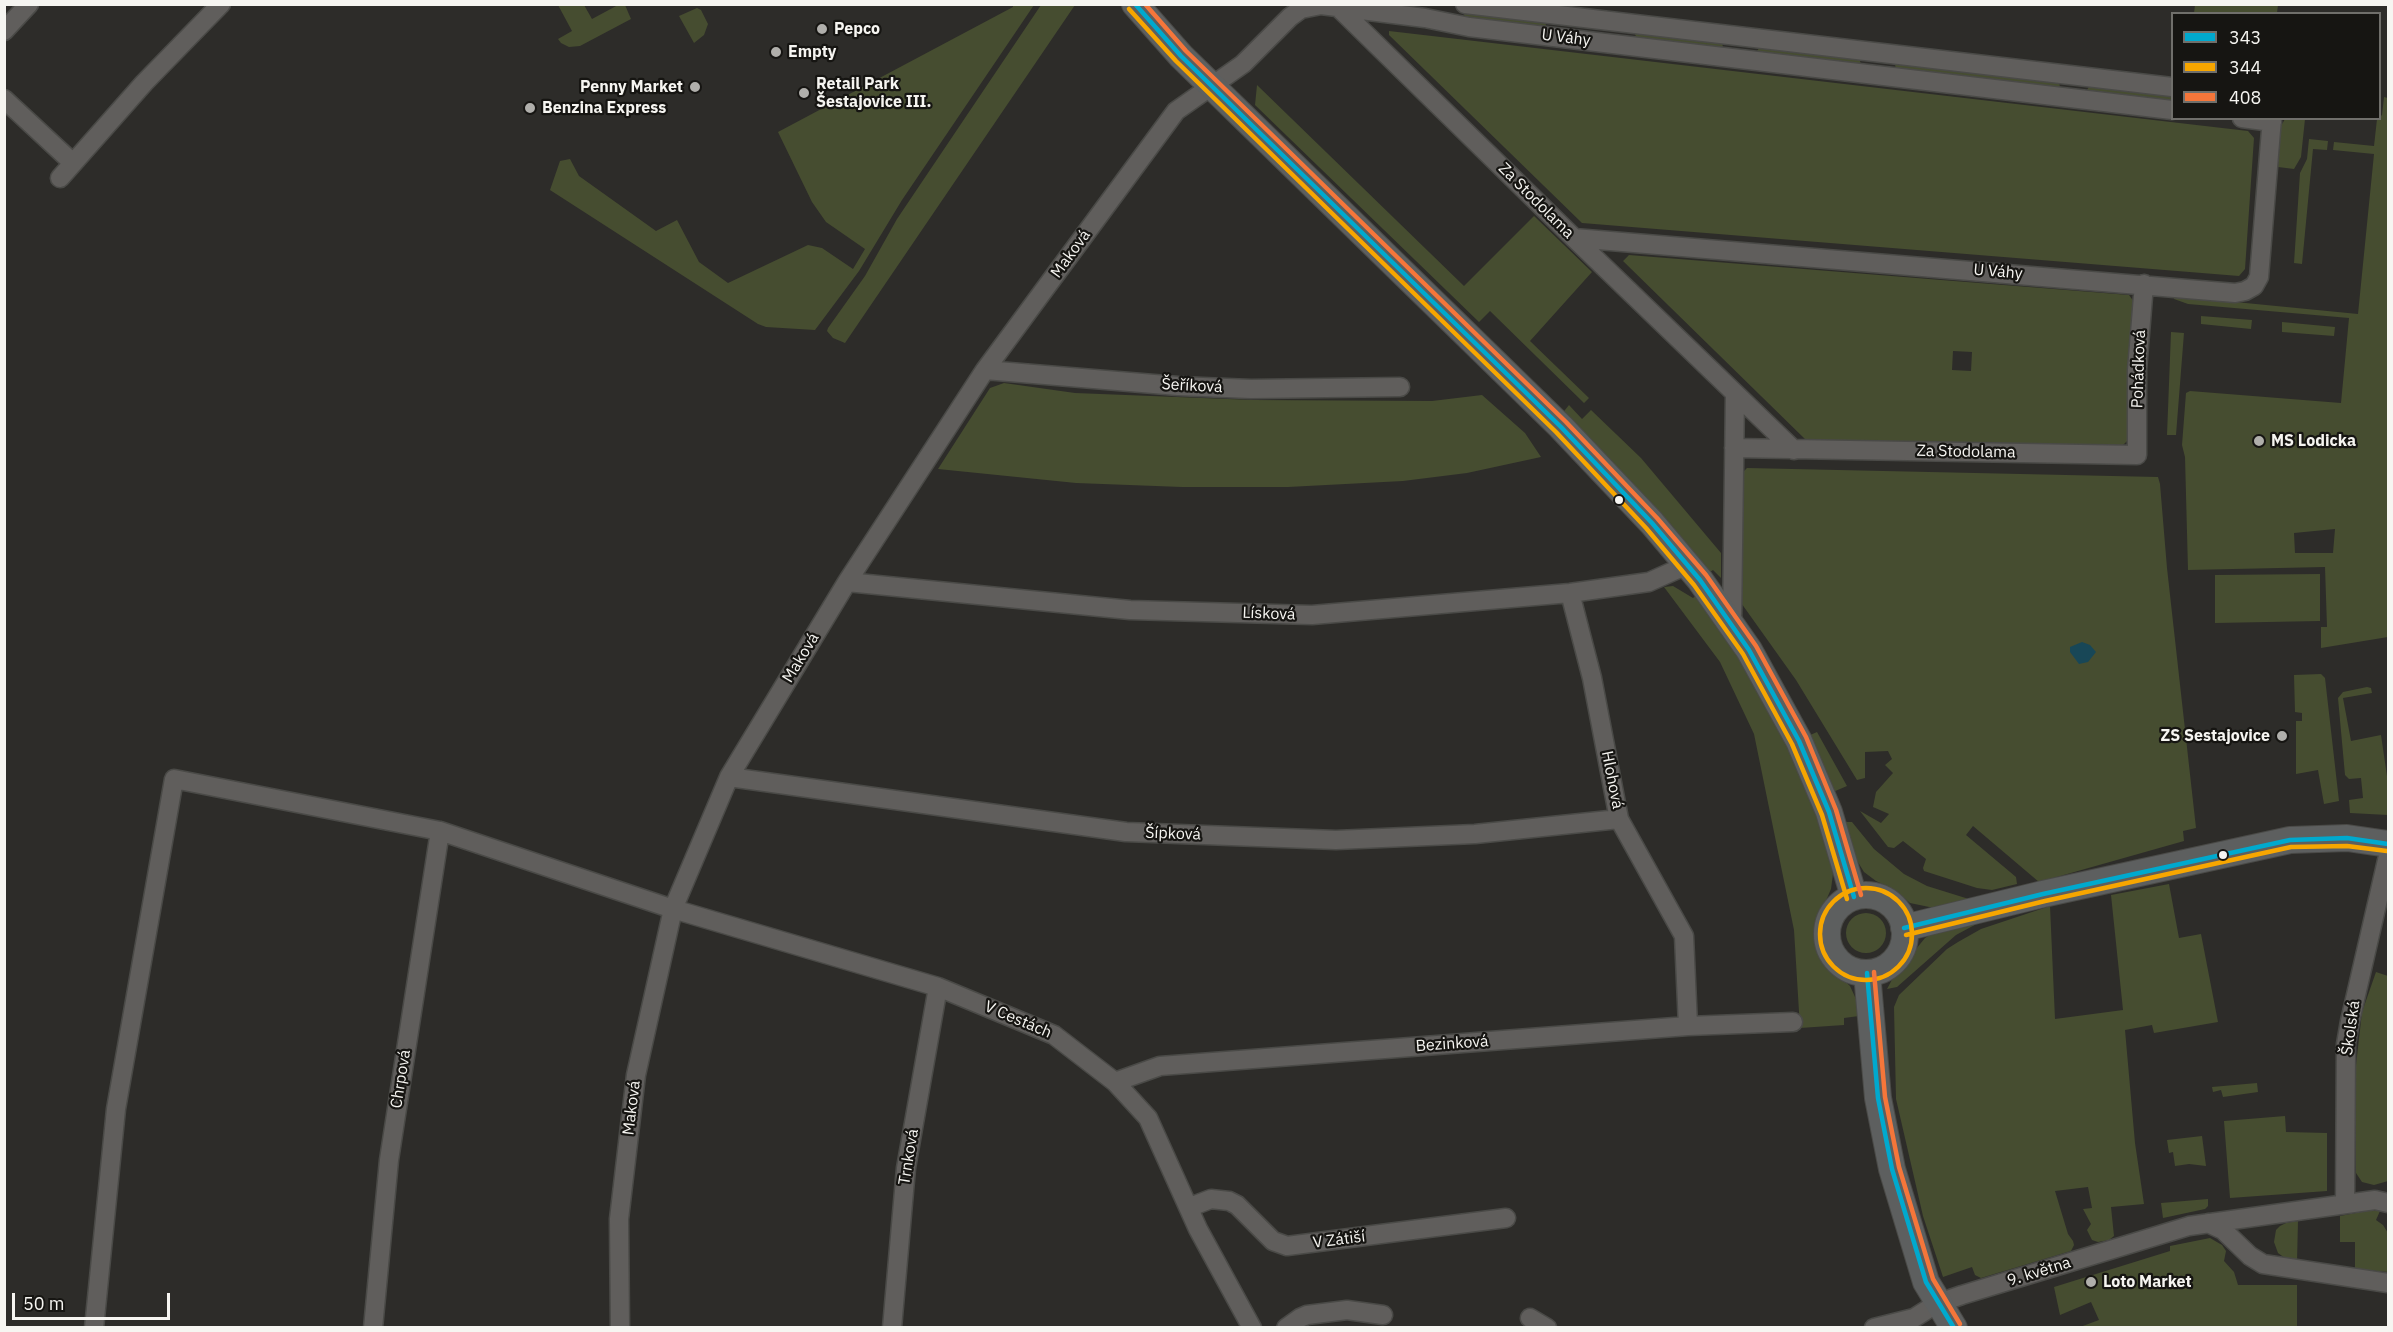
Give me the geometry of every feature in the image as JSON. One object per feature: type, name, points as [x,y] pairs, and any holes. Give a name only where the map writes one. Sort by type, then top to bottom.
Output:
[{"type":"street","points":[[4,31],[29,4]]},
{"type":"street","points":[[60,178],[144,82],[221,4]]},
{"type":"street","points":[[1136,4],[1180,56],[1210,86],[1561,427],[1639,508],[1687,565],[1732,624],[1772,689],[1806,756],[1832,822],[1854,897]]},
{"type":"street","name":"U Váhy","points":[[1425,18],[1437,16],[1455,6],[1464,4],[2171,87]]},
{"type":"street","name":"U Váhy","points":[[1210,86],[1243,64],[1290,17],[1301,9],[1321,5],[1425,18],[1469,27],[2171,110]]},
{"type":"street","name":"Za Stodolama","points":[[1338,7],[1794,450]]},
{"type":"street","name":"Maková","points":[[620,1328],[620,1219],[636,1075],[673,909],[729,777],[847,582],[985,370],[1176,111],[1210,86]]},
{"type":"street","points":[[4,99],[73,163]]},
{"type":"street","name":"U Váhy","points":[[1574,238],[2235,292],[2246,291],[2257,283],[2259,277],[2272,120]]},
{"type":"street","name":"Pohádková","points":[[2137,454],[2137,370],[2144,284]]},
{"type":"street","name":"Šeříková","points":[[985,370],[1178,386],[1251,389],[1400,387]]},
{"type":"street","points":[[1732,624],[1735,393]]},
{"type":"street","name":"Za Stodolama","points":[[1734,448],[2137,454]]},
{"type":"street","name":"Lísková","points":[[847,582],[1130,610],[1312,615],[1570,593],[1649,582],[1687,565]]},
{"type":"street","name":"Hlohová","points":[[1570,593],[1592,678],[1619,819],[1684,936],[1688,1026]]},
{"type":"street","name":"Šípková","points":[[729,777],[1126,832],[1336,840],[1475,834],[1619,819]]},
{"type":"street","name":"V Cestách","points":[[94,1328],[116,1109],[174,779],[440,831],[673,909],[938,987],[1054,1035],[1115,1082],[1148,1118],[1198,1229],[1252,1328]]},
{"type":"street","name":"Chrpová","points":[[373,1328],[388,1160],[440,831]]},
{"type":"street","points":[[1904,928],[2052,891],[2290,840],[2347,838],[2388,844]]},
{"type":"street","name":"Školská","points":[[2345,1204],[2346,1044],[2388,856]]},
{"type":"street","points":[[1870,896],[1886,901],[1898,912],[1904,928],[1903,945],[1896,959],[1883,969],[1867,973],[1854,971],[1841,965],[1832,954],[1827,941],[1827,927],[1832,914],[1854,897],[1870,896]]},
{"type":"street","points":[[1867,973],[1878,1098],[1887,1147],[1922,1271],[1929,1289],[1954,1328]]},
{"type":"street","name":"Trnková","points":[[892,1328],[906,1168],[938,987]]},
{"type":"street","name":"Bezinková","points":[[1115,1082],[1160,1066],[1688,1026],[1793,1022]]},
{"type":"street","name":"9. května","points":[[1874,1328],[1914,1318],[1940,1303],[2189,1226],[2384,1198]]},
{"type":"street","name":"V Zátiší","points":[[1190,1207],[1211,1199],[1229,1201],[1237,1205],[1273,1241],[1287,1246],[1506,1218]]},
{"type":"street","points":[[2208,1223],[2223,1230],[2250,1256],[2263,1264],[2388,1282]]},
{"type":"street","points":[[1286,1328],[1299,1318],[1327,1312],[1356,1310],[1383,1315]]},
{"type":"street","points":[[1530,1318],[1547,1328]]},
{"type":"green space","points":[[2195,4],[2278,5],[2277,12],[2194,12]]},
{"type":"green space","points":[[558,5],[584,5],[592,19],[618,5],[625,5],[631,19],[580,46],[569,47],[558,39],[572,31]]},
{"type":"green space","points":[[1013,5],[1034,5],[902,200],[859,271],[815,330],[766,327],[758,324],[550,190],[560,161],[570,159],[579,176],[656,231],[677,220],[699,262],[728,283],[808,245],[822,248],[853,269],[865,249],[826,222],[812,202],[778,132]]},
{"type":"green space","points":[[1041,5],[1075,5],[845,343],[833,338],[827,331],[828,328],[865,276],[897,219]]},
{"type":"green space","points":[[697,8],[701,10],[708,24],[704,35],[694,43],[679,16]]},
{"type":"green space","points":[[1467,12],[1545,22],[1547,28],[1465,19],[1464,14]]},
{"type":"green space","points":[[1389,31],[2248,131],[2254,138],[2245,269],[2239,276],[1582,223],[1389,35]]},
{"type":"green space","points":[[1638,32],[1722,42],[1723,48],[1637,39],[1635,34]]},
{"type":"green space","points":[[1760,47],[1859,58],[1861,64],[1759,54],[1757,51]]},
{"type":"green space","points":[[1897,62],[2059,82],[2060,87],[1896,70]]},
{"type":"green space","points":[[1257,85],[1464,286],[1534,216],[1592,272],[1530,341],[1589,398],[1584,403],[1490,311],[1479,322],[1255,105]]},
{"type":"green space","points":[[2090,85],[2171,95],[2171,102],[2089,92],[2087,90]]},
{"type":"green space","name":"MS Lodicka","points":[[2384,97],[2388,98],[2388,637],[2321,648],[2321,627],[2327,627],[2325,567],[2188,570],[2185,457],[2182,445],[2186,393],[2190,391],[2341,403],[2349,318],[2188,304],[2174,299],[2174,296],[2358,314],[2374,154],[2333,150],[2334,142],[2374,146],[2377,120],[2381,120]],"holes":[[[2335,529],[2333,553],[2295,553],[2294,533]]]},
{"type":"green space","points":[[2284,120],[2305,120],[2301,157],[2294,169],[2278,167],[2281,126]]},
{"type":"green space","points":[[2309,139],[2328,141],[2327,150],[2313,149],[2302,264],[2294,263],[2300,173],[2307,159]]},
{"type":"green space","points":[[1629,255],[2129,295],[2134,302],[2129,439],[2122,446],[1807,441],[1623,261]],"holes":[[[1953,351],[1972,352],[1971,371],[1952,370]]]},
{"type":"green space","points":[[2201,316],[2252,320],[2251,329],[2201,324]]},
{"type":"green space","points":[[2282,322],[2335,327],[2334,336],[2282,332]]},
{"type":"green space","points":[[2171,332],[2184,333],[2176,435],[2167,435]]},
{"type":"green space","points":[[1004,383],[1075,393],[1253,400],[1432,401],[1482,395],[1525,433],[1541,457],[1467,473],[1403,481],[1288,487],[1182,487],[1076,483],[938,469],[990,388]]},
{"type":"green space","points":[[1569,405],[1582,419],[1591,410],[1641,458],[1721,553],[1721,578],[1713,570],[1707,574],[1561,415]]},
{"type":"green space","points":[[1747,468],[2158,477],[2196,828],[2183,831],[2184,841],[2039,882],[1973,826],[1966,835],[2016,877],[2017,884],[1992,890],[1977,888],[1924,871],[1926,859],[1903,841],[1894,848],[1888,847],[1860,811],[1881,823],[1889,814],[1873,807],[1876,792],[1893,773],[1885,765],[1892,759],[1888,751],[1865,752],[1865,778],[1857,780],[1796,680],[1739,600],[1741,474]]},
{"type":"green space","points":[[2320,574],[2320,621],[2215,623],[2215,575]]},
{"type":"green space","points":[[1673,586],[1693,598],[1698,594],[1725,632],[1782,730],[1812,799],[1830,856],[1833,874],[1831,889],[1815,926],[1816,943],[1826,963],[1850,986],[1856,999],[1859,1016],[1844,1018],[1844,1025],[1800,1028],[1794,930],[1754,734],[1720,662],[1664,587]]},
{"type":"green space","points":[[2321,674],[2325,678],[2339,801],[2324,804],[2318,770],[2296,774],[2296,721],[2302,721],[2302,713],[2295,712],[2294,675]]},
{"type":"green space","points":[[2371,688],[2372,693],[2343,698],[2351,741],[2381,735],[2388,783],[2388,815],[2350,813],[2349,800],[2363,798],[2361,778],[2349,779],[2345,775],[2338,698],[2343,692]]},
{"type":"green space","points":[[1817,732],[1847,786],[1833,792],[1808,736]]},
{"type":"green space","points":[[1845,822],[1852,822],[1874,849],[1904,874],[1927,886],[1972,900],[1934,908],[1910,903],[1893,889],[1864,872],[1856,859]]},
{"type":"green space","points":[[2169,884],[2179,938],[2201,934],[2218,1022],[2154,1033],[2152,1025],[2125,1030],[2135,1143],[2144,1204],[2111,1207],[2114,1236],[2109,1240],[2098,1242],[2092,1240],[2087,1230],[2091,1224],[2083,1209],[2092,1208],[2088,1187],[2055,1191],[2068,1234],[2073,1241],[2071,1251],[1981,1278],[1975,1275],[1972,1267],[1943,1277],[1923,1216],[1896,1099],[1894,1007],[1899,995],[1947,949],[1958,942],[1981,929],[2050,906],[2055,1019],[2123,1010],[2111,895]]},
{"type":"green space","points":[[1866,913],[1874,914],[1880,919],[1885,925],[1885,941],[1880,947],[1874,952],[1866,953],[1858,952],[1852,947],[1847,941],[1846,933],[1847,925],[1852,919],[1858,914]]},
{"type":"green space","points":[[1984,920],[1956,935],[1897,987],[1887,989],[1894,976],[1925,938],[1933,933]]},
{"type":"green space","points":[[2376,972],[2388,976],[2388,1181],[2374,1185],[2362,1182],[2356,1173],[2355,1074],[2362,1012]]},
{"type":"green space","points":[[2257,1083],[2258,1092],[2223,1097],[2221,1090],[2213,1092],[2212,1087]]},
{"type":"green space","points":[[2285,1116],[2286,1132],[2327,1133],[2327,1191],[2230,1198],[2224,1121]]},
{"type":"green space","points":[[2202,1136],[2206,1166],[2189,1164],[2175,1166],[2173,1152],[2169,1153],[2167,1140]]},
{"type":"green space","points":[[2208,1199],[2208,1206],[2205,1209],[2163,1218],[2161,1203]]},
{"type":"green space","points":[[2371,1210],[2380,1211],[2376,1220],[2388,1233],[2388,1272],[2355,1269],[2355,1242],[2340,1242],[2340,1216]]},
{"type":"green space","points":[[2298,1221],[2297,1262],[2289,1261],[2278,1253],[2274,1242],[2276,1230],[2280,1226]]},
{"type":"green space","points":[[2210,1238],[2222,1245],[2226,1251],[2224,1261],[2234,1272],[2238,1285],[2297,1285],[2297,1327],[2080,1327],[2099,1320],[2091,1302],[2060,1315],[2054,1287],[2170,1251],[2170,1246]]},
{"type":"water","points":[[2082,642],[2090,645],[2096,652],[2088,662],[2079,664],[2070,652],[2070,647]]},
{"type":"transit line","name":"343","points":[[1135,4],[1181,56],[1561,427],[1652,523],[1700,580],[1749,650],[1799,741],[1829,812],[1854,897]]},
{"type":"transit line","name":"408","points":[[1145,4],[1186,51],[1566,422],[1657,518],[1706,575],[1756,646],[1806,737],[1836,810],[1861,895]]},
{"type":"transit line","name":"344","points":[[1129,9],[1176,61],[1556,432],[1646,528],[1694,585],[1743,654],[1792,744],[1822,815],[1847,899]]},
{"type":"transit line","name":"343","points":[[1904,928],[2043,894],[2290,840],[2347,838],[2388,844]]},
{"type":"transit line","name":"344","points":[[1906,935],[2045,901],[2291,847],[2347,846],[2387,851]]},
{"type":"transit line","name":"344","points":[[1857,888],[1875,888],[1892,895],[1905,908],[1912,925],[1912,934],[1912,943],[1905,960],[1892,973],[1875,980],[1857,980],[1840,973],[1827,960],[1820,943],[1820,925],[1827,908],[1840,895],[1857,888]]},
{"type":"transit line","name":"408","points":[[1874,972],[1885,1097],[1899,1167],[1933,1279],[1960,1324]]},
{"type":"transit line","name":"343","points":[[1867,973],[1878,1098],[1892,1169],[1926,1282],[1954,1328]]},
{"type":"place","name":"Pepco","points":[[822,29]]},
{"type":"place","name":"Empty","points":[[776,52]]},
{"type":"place","name":"Penny Market","points":[[695,87]]},
{"type":"place","name":"Retail Park Šestajovice III.","points":[[804,93]]},
{"type":"place","name":"Benzina Express","points":[[530,108]]},
{"type":"place","name":"MS Lodicka","points":[[2259,441]]},
{"type":"place","name":"ZS Sestajovice","points":[[2282,736]]},
{"type":"place","name":"Loto Market","points":[[2091,1282]]}]
